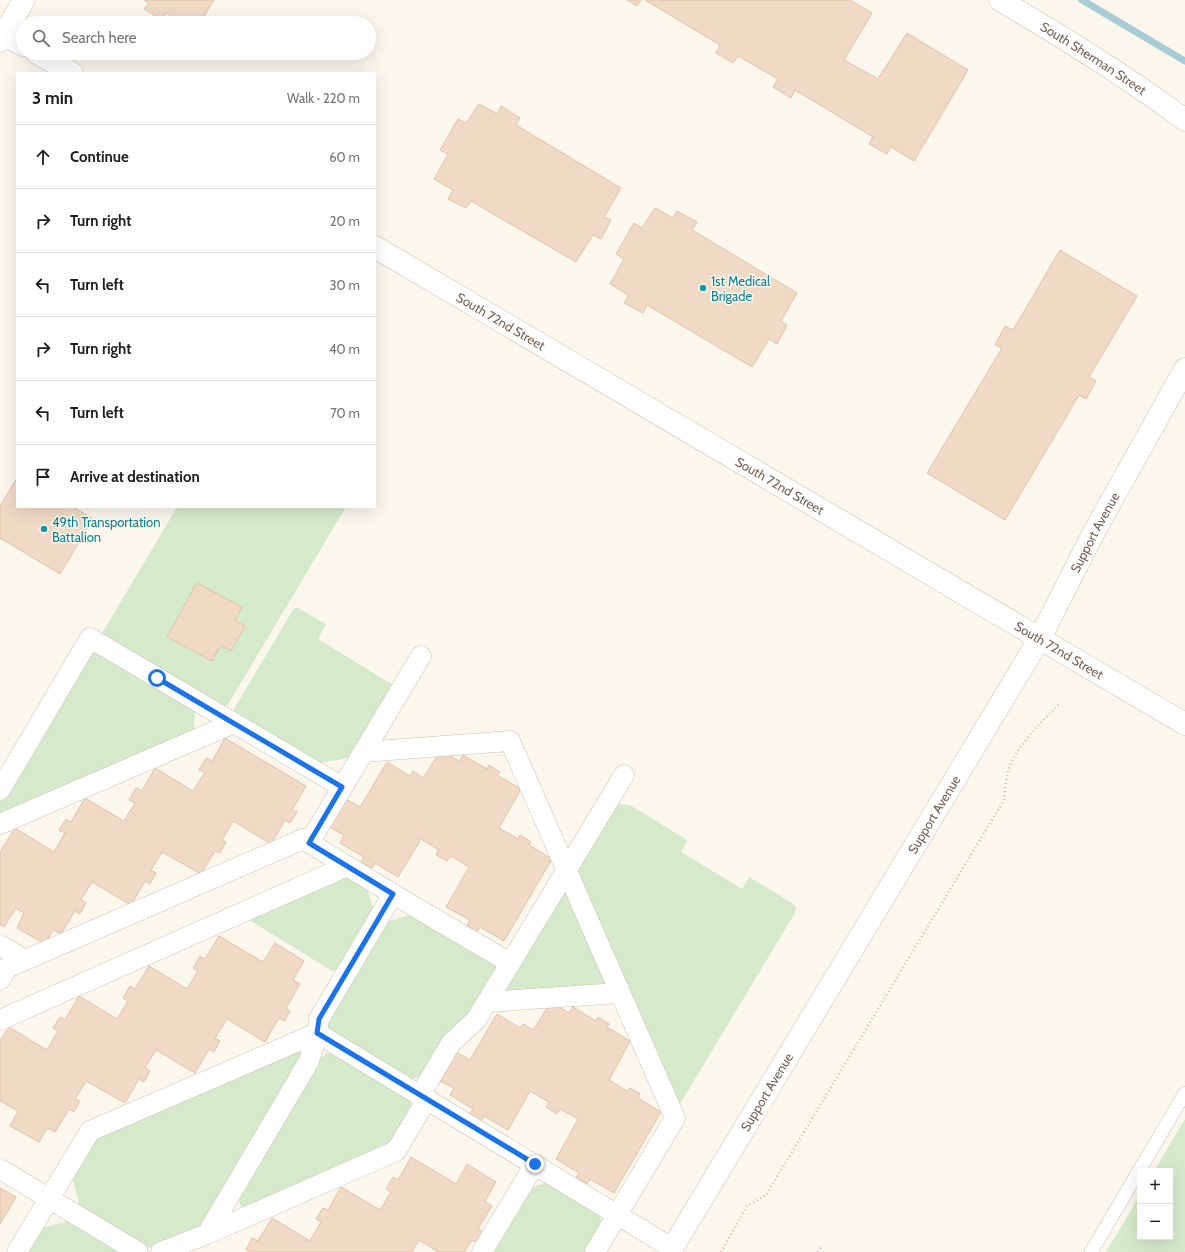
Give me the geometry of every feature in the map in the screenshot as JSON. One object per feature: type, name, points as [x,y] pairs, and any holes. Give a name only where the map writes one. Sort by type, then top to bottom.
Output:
[{"type":"street","points":[[16,42],[1,36],[24,0]]},
{"type":"street","name":"South Sherman Street","points":[[1000,0],[1095,57],[1157,98],[1185,120]]},
{"type":"street","points":[[49,60],[70,72]]},
{"type":"street","name":"South 72nd Street","points":[[376,248],[1185,724]]},
{"type":"street","name":"Support Avenue","points":[[671,1250],[1040,638],[1095,530],[1185,369]]},
{"type":"street","points":[[0,790],[90,638],[342,787]]},
{"type":"street","points":[[309,843],[421,656]]},
{"type":"street","points":[[0,824],[234,723]]},
{"type":"street","points":[[363,752],[510,741],[675,1118],[595,1252]]},
{"type":"street","points":[[161,1252],[183,1247],[207,1234],[396,1151],[451,1043],[476,1020],[624,775]]},
{"type":"street","points":[[0,980],[7,968],[303,839],[510,963]]},
{"type":"street","points":[[0,1020],[347,866]]},
{"type":"street","points":[[207,1234],[309,1060],[317,1033],[319,1019],[393,894]]},
{"type":"street","points":[[0,945],[25,960]]},
{"type":"street","points":[[487,1002],[620,993]]},
{"type":"street","points":[[317,1033],[535,1164],[671,1250]]},
{"type":"street","points":[[17,1252],[90,1131],[317,1033]]},
{"type":"street","points":[[482,1252],[535,1164]]},
{"type":"street","points":[[0,1169],[138,1252]]},
{"type":"lane","points":[[1091,1252],[1185,1093]]},
{"type":"path","points":[[721,1252],[747,1206],[766,1195],[1004,800],[1009,769],[1018,754],[1033,731],[1060,703]]},
{"type":"path","points":[[818,1252],[821,1247]]},
{"type":"green space","points":[[176,508],[345,508],[227,706],[221,709],[101,635]]},
{"type":"green space","points":[[294,608],[298,608],[326,624],[318,639],[393,685],[348,758],[315,764],[234,716],[234,709]]},
{"type":"green space","points":[[91,651],[96,651],[195,708],[194,734],[0,818],[0,802]]},
{"type":"green space","points":[[619,804],[630,805],[687,840],[681,852],[742,889],[749,877],[792,903],[796,907],[795,913],[678,1106],[578,878],[579,865],[610,810]]},
{"type":"green space","points":[[348,876],[367,888],[374,911],[340,969],[332,971],[249,920]]},
{"type":"green space","points":[[563,891],[568,891],[609,986],[500,995]]},
{"type":"green space","points":[[413,914],[495,963],[497,969],[468,1016],[423,1075],[410,1080],[327,1028],[330,1012],[383,923]]},
{"type":"green space","points":[[299,1049],[304,1059],[200,1229],[154,1248],[144,1247],[80,1207],[72,1176],[96,1137]]},
{"type":"green space","points":[[327,1053],[334,1053],[409,1099],[411,1106],[390,1146],[243,1211],[236,1194],[317,1061]]},
{"type":"green space","points":[[1185,1119],[1185,1252],[1106,1252],[1137,1200],[1137,1240],[1173,1240],[1173,1168],[1156,1168]]},
{"type":"green space","points":[[547,1183],[598,1211],[601,1221],[600,1227],[588,1252],[491,1252],[528,1190],[538,1185]]},
{"type":"green space","points":[[72,1220],[125,1252],[27,1252],[41,1228]]},
{"type":"building","points":[[144,0],[214,0],[204,16],[171,16],[166,13],[164,16],[155,16],[144,9],[149,3]]},
{"type":"building","points":[[627,0],[641,0],[637,6]]},
{"type":"building","points":[[645,0],[850,0],[872,13],[844,60],[878,79],[907,33],[968,70],[914,161],[891,147],[887,154],[869,144],[873,137],[795,90],[791,98],[773,87],[778,79],[738,56],[733,63],[716,53],[720,45]]},
{"type":"building","points":[[479,104],[498,114],[501,106],[520,118],[516,125],[621,188],[604,217],[611,220],[601,239],[593,235],[576,262],[471,201],[466,208],[448,199],[453,190],[434,179],[448,154],[440,150],[458,119],[466,123]]},
{"type":"building","name":"1st Medical Brigade","points":[[655,208],[673,218],[677,211],[697,222],[692,230],[797,293],[781,321],[787,325],[777,344],[769,339],[752,367],[647,305],[643,313],[624,303],[629,295],[610,284],[624,259],[616,254],[634,223],[642,228]]},
{"type":"building","points":[[1060,250],[1137,296],[1089,377],[1096,381],[1086,399],[1079,395],[1005,520],[927,473],[1002,348],[995,345],[1005,326],[1013,330]]},
{"type":"building","name":"49th Transportation Battalion","points":[[16,480],[16,508],[75,508],[93,519],[60,574],[0,538],[0,506]]},
{"type":"building","points":[[197,583],[242,607],[235,620],[245,626],[231,651],[221,645],[212,661],[167,637]]},
{"type":"building","points":[[225,738],[306,786],[292,810],[297,812],[290,823],[285,820],[271,844],[233,821],[222,840],[226,842],[220,853],[215,851],[201,874],[162,852],[151,870],[156,873],[150,884],[145,881],[131,905],[92,882],[81,900],[86,903],[80,914],[75,911],[61,934],[53,930],[45,944],[17,928],[24,913],[16,908],[4,927],[0,924],[0,852],[15,828],[54,852],[65,833],[59,830],[66,819],[71,822],[85,798],[124,821],[135,803],[129,800],[136,788],[142,791],[155,768],[193,791],[205,772],[199,770],[206,758],[212,761]]},
{"type":"building","points":[[441,750],[459,761],[463,755],[487,769],[489,765],[500,772],[497,775],[521,789],[499,828],[518,839],[520,835],[531,842],[529,845],[552,859],[504,941],[480,927],[477,932],[467,925],[470,920],[446,907],[469,867],[451,856],[447,861],[436,855],[439,850],[421,839],[398,877],[375,863],[372,868],[361,862],[364,857],[340,843],[344,835],[329,827],[346,799],[360,807],[387,762],[410,776],[413,771],[423,778]]},
{"type":"building","points":[[219,936],[263,962],[275,943],[304,961],[293,980],[300,984],[286,1008],[290,1011],[284,1021],[279,1018],[265,1042],[227,1019],[215,1038],[220,1041],[214,1052],[209,1049],[195,1073],[156,1050],[145,1068],[150,1071],[144,1082],[139,1079],[125,1103],[86,1081],[75,1099],[80,1101],[74,1112],[69,1109],[55,1132],[47,1128],[39,1142],[10,1126],[18,1111],[0,1101],[0,1041],[9,1027],[47,1050],[58,1031],[53,1028],[60,1017],[65,1020],[79,996],[117,1019],[128,1001],[123,998],[130,986],[135,989],[149,966],[187,989],[198,971],[193,968],[200,956],[205,959]]},
{"type":"building","points":[[551,1002],[569,1013],[573,1007],[596,1021],[598,1017],[609,1024],[607,1027],[630,1041],[609,1080],[627,1091],[630,1088],[640,1094],[638,1098],[661,1112],[614,1193],[590,1179],[587,1184],[576,1177],[579,1173],[556,1159],[578,1119],[560,1109],[557,1114],[546,1107],[549,1102],[530,1091],[508,1130],[484,1116],[481,1121],[470,1114],[473,1109],[450,1095],[454,1088],[438,1080],[455,1051],[470,1060],[497,1014],[520,1028],[523,1024],[533,1030]]},
{"type":"building","points":[[411,1157],[456,1184],[467,1164],[496,1182],[485,1201],[492,1206],[478,1229],[483,1232],[477,1243],[472,1240],[464,1252],[438,1252],[419,1240],[412,1252],[250,1252],[246,1250],[252,1238],[258,1241],[272,1218],[310,1241],[321,1222],[316,1219],[323,1208],[328,1210],[341,1187],[380,1210],[391,1192],[386,1189],[393,1177],[398,1180]]},
{"type":"building","points":[[0,1188],[16,1197],[0,1224]]},
{"type":"waterway","points":[[1082,0],[1185,61]]},
{"type":"place","name":"1st Medical Brigade","points":[[703,288]]},
{"type":"place","name":"49th Transportation Battalion","points":[[44,529]]},
{"type":"route","points":[[157,678],[342,787],[309,843],[393,894],[319,1019],[317,1033],[535,1164]]}]
